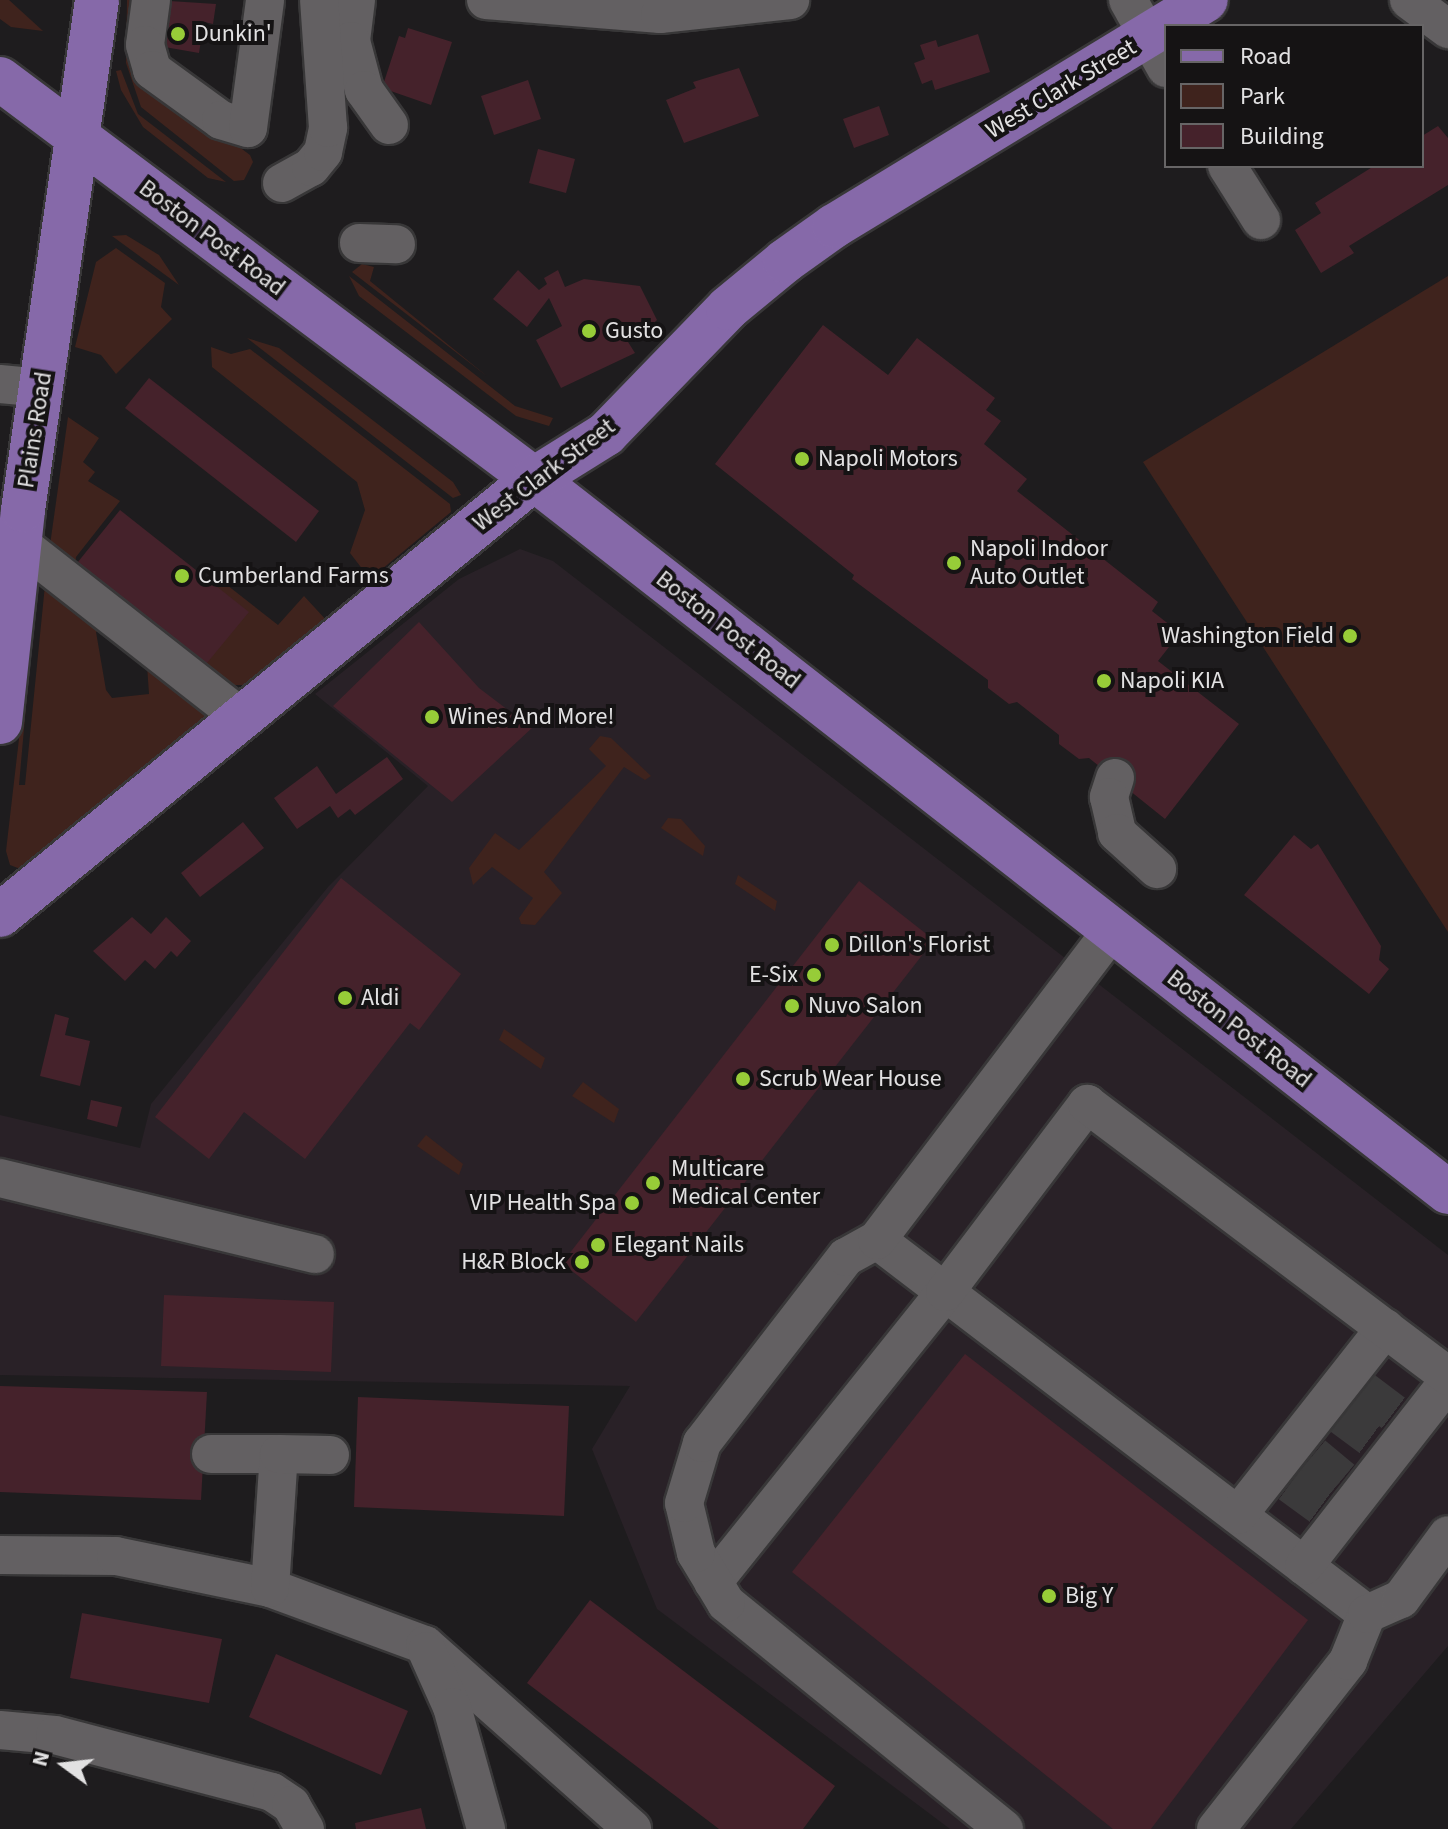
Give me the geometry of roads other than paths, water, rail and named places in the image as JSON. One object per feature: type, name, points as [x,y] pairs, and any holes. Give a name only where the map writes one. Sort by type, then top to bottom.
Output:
[{"type":"main road","name":"Plains Road","points":[[0,722],[2,664],[19,543],[21,386],[79,138],[97,0]]},
{"type":"main road","name":"West Clark Street","points":[[1166,24],[1206,0]]},
{"type":"main road","name":"West Clark Street","points":[[0,915],[534,479],[606,434],[728,308],[834,226],[1147,35]]},
{"type":"main road","name":"Boston Post Road","points":[[0,79],[534,479],[1448,1192]]},
{"type":"street","points":[[151,0],[145,45],[152,70],[221,120],[248,128],[265,0]]},
{"type":"street","points":[[282,183],[311,167],[323,152],[328,128],[319,0]]},
{"type":"street","points":[[356,0],[351,41],[364,90],[389,125]]},
{"type":"street","points":[[486,0],[636,6],[790,0]]},
{"type":"street","points":[[1409,0],[1448,29]]},
{"type":"street","points":[[1228,168],[1261,220]]},
{"type":"street","points":[[19,543],[242,718]]},
{"type":"street","points":[[1115,778],[1109,797],[1117,833],[1157,869]]},
{"type":"street","points":[[1004,1829],[726,1603],[696,1553],[684,1503],[702,1443],[846,1257],[877,1240],[1112,930]]},
{"type":"street","points":[[713,1582],[945,1292],[1087,1104],[1448,1379],[1393,1434],[1341,1500],[1304,1566]]},
{"type":"street","points":[[0,1178],[315,1254]]},
{"type":"street","points":[[877,1240],[1367,1614]]},
{"type":"street","points":[[1238,1515],[1293,1463],[1344,1396],[1385,1328]]},
{"type":"street","points":[[211,1454],[330,1455]]},
{"type":"street","points":[[270,1588],[279,1454]]},
{"type":"street","points":[[1216,1829],[1348,1661],[1367,1614],[1401,1599],[1448,1535]]},
{"type":"street","points":[[0,1555],[116,1556],[270,1588],[425,1645],[632,1829]]},
{"type":"street","points":[[425,1645],[452,1707],[486,1829]]},
{"type":"street","points":[[0,1730],[55,1735],[272,1792],[291,1805],[305,1829]]},
{"type":"tunnel","points":[[1363,1390],[1394,1413]]},
{"type":"tunnel","points":[[1340,1415],[1374,1440]]},
{"type":"tunnel","points":[[1313,1455],[1342,1479]]},
{"type":"tunnel","points":[[1290,1484],[1322,1507]]},
{"type":"place","name":"Dunkin'","points":[[178,34]]},
{"type":"place","name":"Gusto","points":[[589,331]]},
{"type":"place","name":"Napoli Motors","points":[[802,459]]},
{"type":"place","name":"Napoli Indoor Auto Outlet","points":[[954,563]]},
{"type":"place","name":"Cumberland Farms","points":[[182,576]]},
{"type":"place","name":"Washington Field","points":[[1350,636]]},
{"type":"place","name":"Napoli KIA","points":[[1104,681]]},
{"type":"place","name":"Wines And More!","points":[[432,717]]},
{"type":"place","name":"Dillon's Florist","points":[[832,945]]},
{"type":"place","name":"E-Six","points":[[814,975]]},
{"type":"place","name":"Aldi","points":[[345,998]]},
{"type":"place","name":"Nuvo Salon","points":[[792,1006]]},
{"type":"place","name":"Scrub Wear House","points":[[743,1079]]},
{"type":"place","name":"Multicare Medical Center","points":[[653,1183]]},
{"type":"place","name":"VIP Health Spa","points":[[632,1203]]},
{"type":"place","name":"Elegant Nails","points":[[598,1245]]},
{"type":"place","name":"H&R Block","points":[[582,1262]]},
{"type":"place","name":"Big Y","points":[[1049,1596]]}]
